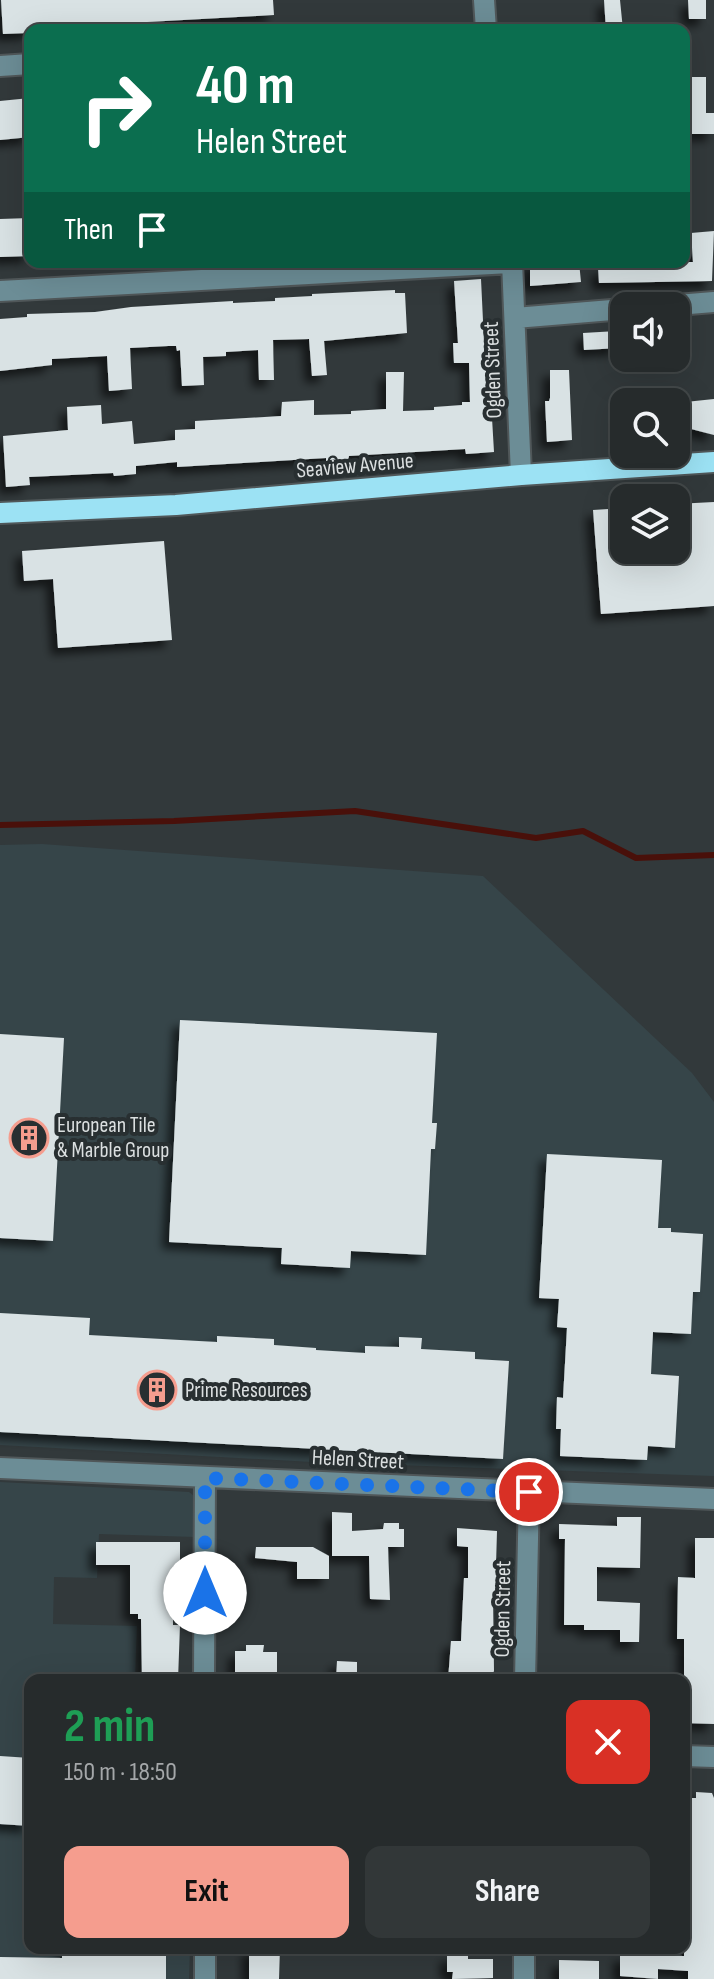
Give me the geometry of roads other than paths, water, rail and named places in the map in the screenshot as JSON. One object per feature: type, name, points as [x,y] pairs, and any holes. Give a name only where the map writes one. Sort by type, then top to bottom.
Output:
[{"type":"main road","name":"Seaview Avenue","points":[[0,513],[176,505],[521,475],[714,462]]},
{"type":"street","points":[[484,0],[486,24]]},
{"type":"street","points":[[0,66],[24,64]]},
{"type":"street","points":[[0,291],[421,268]]},
{"type":"street","name":"Ogden Street","points":[[512,268],[521,475]]},
{"type":"street","points":[[690,304],[714,302]]},
{"type":"street","points":[[515,318],[610,310]]},
{"type":"street","name":"Helen Street","points":[[0,1468],[714,1499]]},
{"type":"street","points":[[204,1674],[205,1478]]},
{"type":"street","name":"Ogden Street","points":[[525,1674],[529,1492]]},
{"type":"street","points":[[690,1756],[714,1757]]},
{"type":"street","points":[[205,1954],[205,1979]]},
{"type":"street","points":[[524,1954],[524,1979]]},
{"type":"waterway","points":[[0,825],[174,821],[355,811],[536,838],[583,831],[636,858],[714,855]]},
{"type":"place","name":"European Tile & Marble Group","points":[[29,1138]]},
{"type":"place","name":"Prime Resources","points":[[157,1390]]}]
